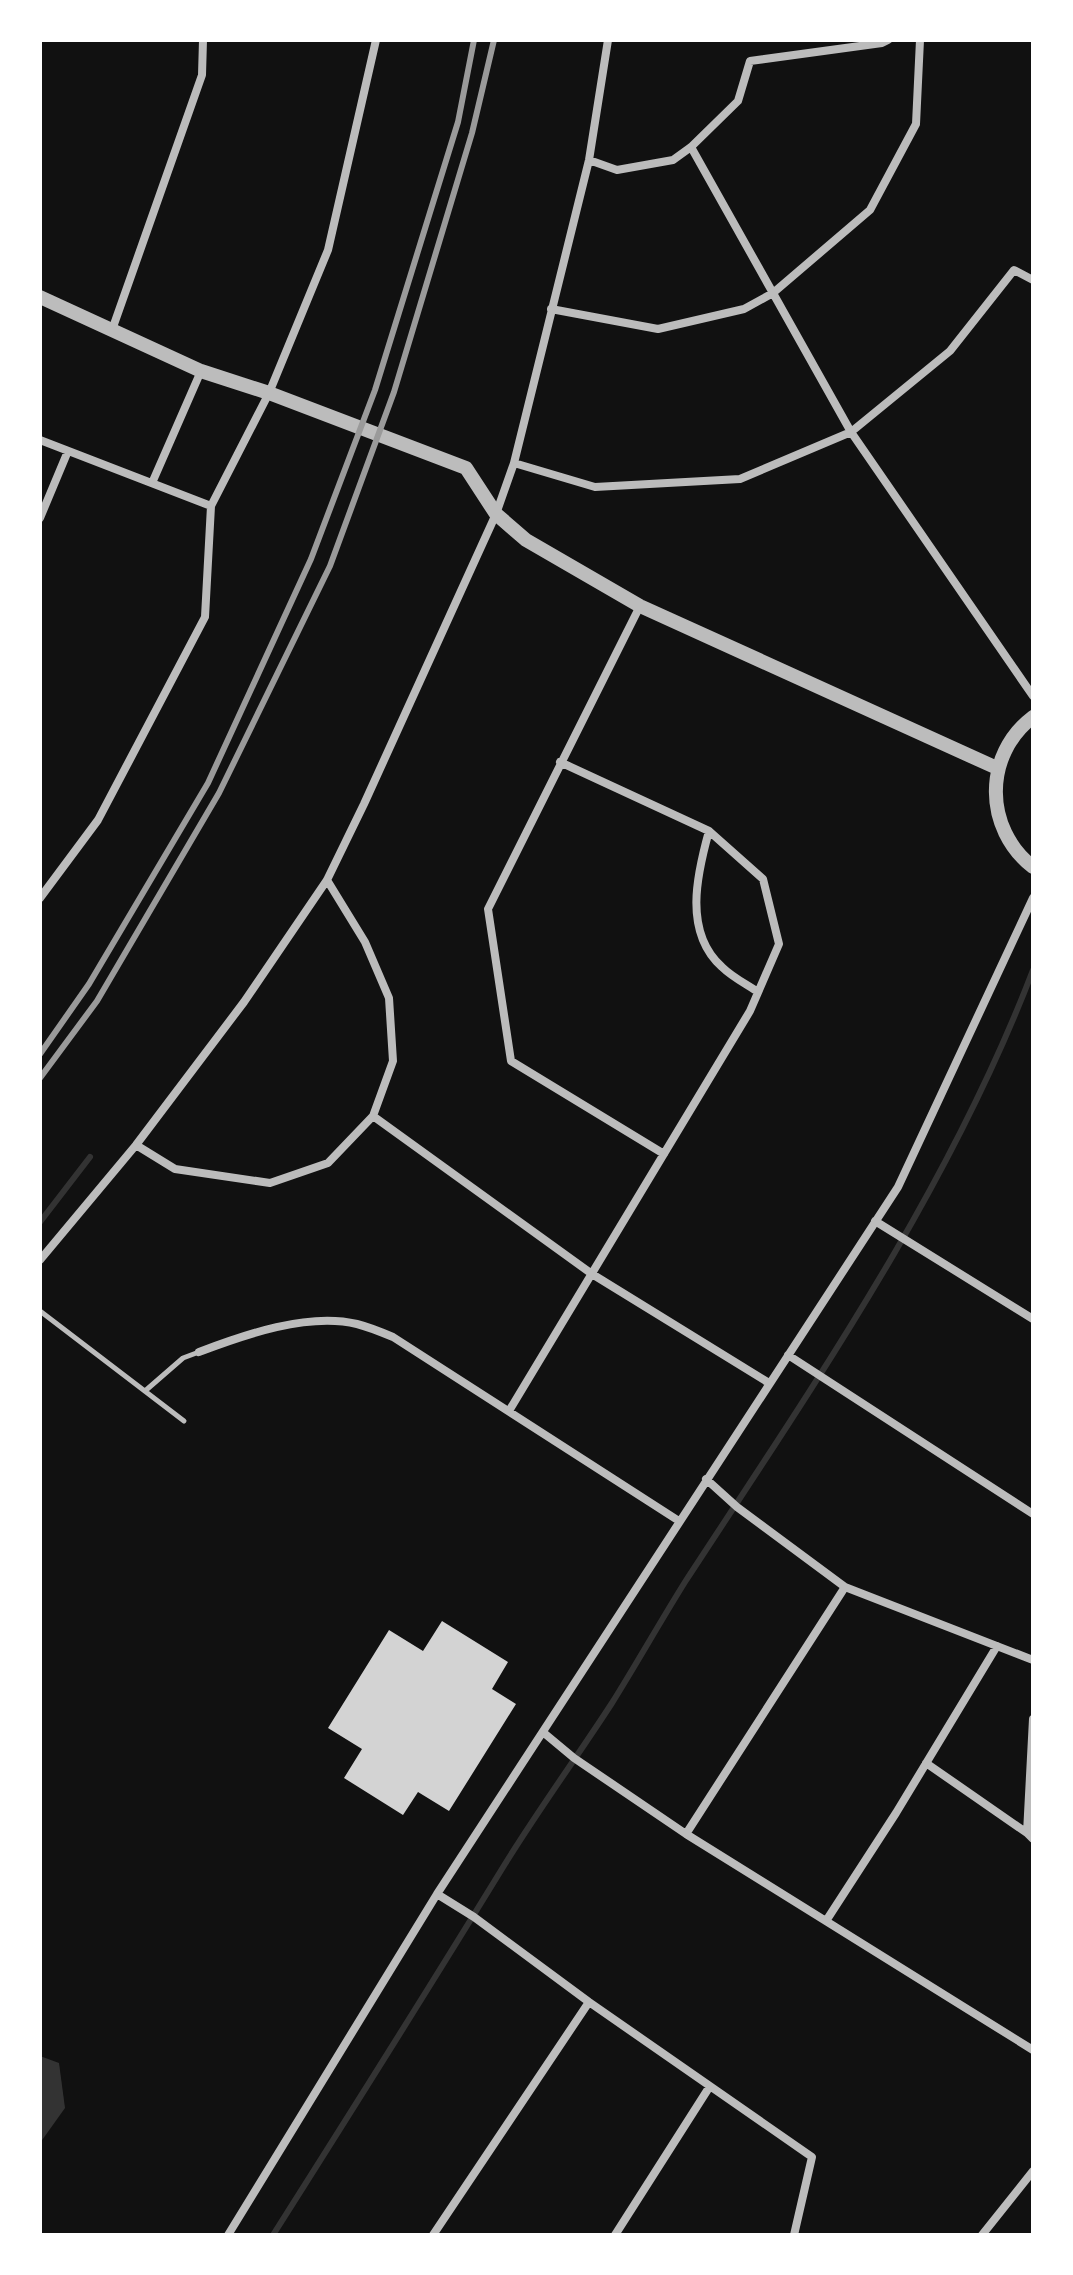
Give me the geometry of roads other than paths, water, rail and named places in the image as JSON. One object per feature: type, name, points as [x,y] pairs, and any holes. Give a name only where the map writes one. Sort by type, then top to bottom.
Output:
[{"type":"street","points":[[112,330],[202,75],[203,40]]},
{"type":"street","points":[[40,898],[98,820],[205,617],[211,506],[269,393],[328,250],[376,40]]},
{"type":"street","points":[[40,1260],[136,1145],[244,1002],[327,880],[364,804],[496,514],[514,463],[589,160],[608,40]]},
{"type":"street","points":[[589,160],[617,170],[673,160],[691,147],[738,101],[750,61],[888,40]]},
{"type":"street","points":[[551,309],[658,329],[744,309],[773,293],[870,210],[916,124],[920,40]]},
{"type":"street","points":[[691,147],[851,432],[1033,696]]},
{"type":"street","points":[[514,463],[595,487],[740,479],[851,432],[950,351],[1014,270],[1033,280]]},
{"type":"street","points":[[40,297],[201,371],[269,393],[466,468],[496,514],[526,540],[640,606],[997,768]]},
{"type":"street","points":[[152,483],[201,371]]},
{"type":"street","points":[[40,440],[211,506]]},
{"type":"street","points":[[40,518],[68,451]]},
{"type":"street","points":[[640,606],[488,909],[511,1061],[664,1154]]},
{"type":"street","points":[[1033,717],[1007,745],[997,768],[995,800],[1002,830],[1019,856],[1033,867]]},
{"type":"street","points":[[509,1411],[750,1011],[779,944],[763,879],[709,831],[560,762]]},
{"type":"street","points":[[709,831],[697,882],[696,908],[701,937],[722,967],[758,992]]},
{"type":"street","points":[[136,1145],[175,1169],[270,1183],[328,1163],[373,1116],[393,1061],[389,998],[365,942],[327,880]]},
{"type":"street","points":[[228,2235],[437,1894],[898,1187],[1033,898]]},
{"type":"street","points":[[373,1116],[592,1274],[769,1383]]},
{"type":"street","points":[[875,1221],[1033,1319]]},
{"type":"street","points":[[199,1352],[259,1330],[315,1322],[355,1323],[393,1337],[679,1521]]},
{"type":"street","points":[[788,1355],[1033,1514]]},
{"type":"street","points":[[706,1479],[737,1507],[845,1587],[1033,1660]]},
{"type":"street","points":[[686,1834],[845,1587]]},
{"type":"street","points":[[826,1921],[997,1646]]},
{"type":"street","points":[[1030,1836],[1033,1719]]},
{"type":"street","points":[[544,1733],[574,1758],[686,1834],[1033,2050]]},
{"type":"street","points":[[926,1763],[1030,1836]]},
{"type":"street","points":[[437,1894],[474,1917],[589,2002],[812,2157],[794,2235]]},
{"type":"street","points":[[433,2235],[589,2002]]},
{"type":"street","points":[[615,2235],[710,2086]]},
{"type":"street","points":[[982,2235],[1033,2171]]},
{"type":"lane","points":[[40,1311],[184,1421]]},
{"type":"lane","points":[[145,1391],[183,1358],[199,1352]]},
{"type":"waterway","points":[[273,2235],[518,1844],[612,1703],[685,1582],[876,1285],[961,1131],[1033,970]]},
{"type":"waterway","points":[[40,1222],[90,1157]]},
{"type":"railway","points":[[40,1054],[89,984],[208,783],[311,559],[375,390],[458,122],[474,40]]},
{"type":"railway","points":[[40,1078],[97,1001],[219,793],[330,566],[394,392],[472,133],[494,40]]}]
